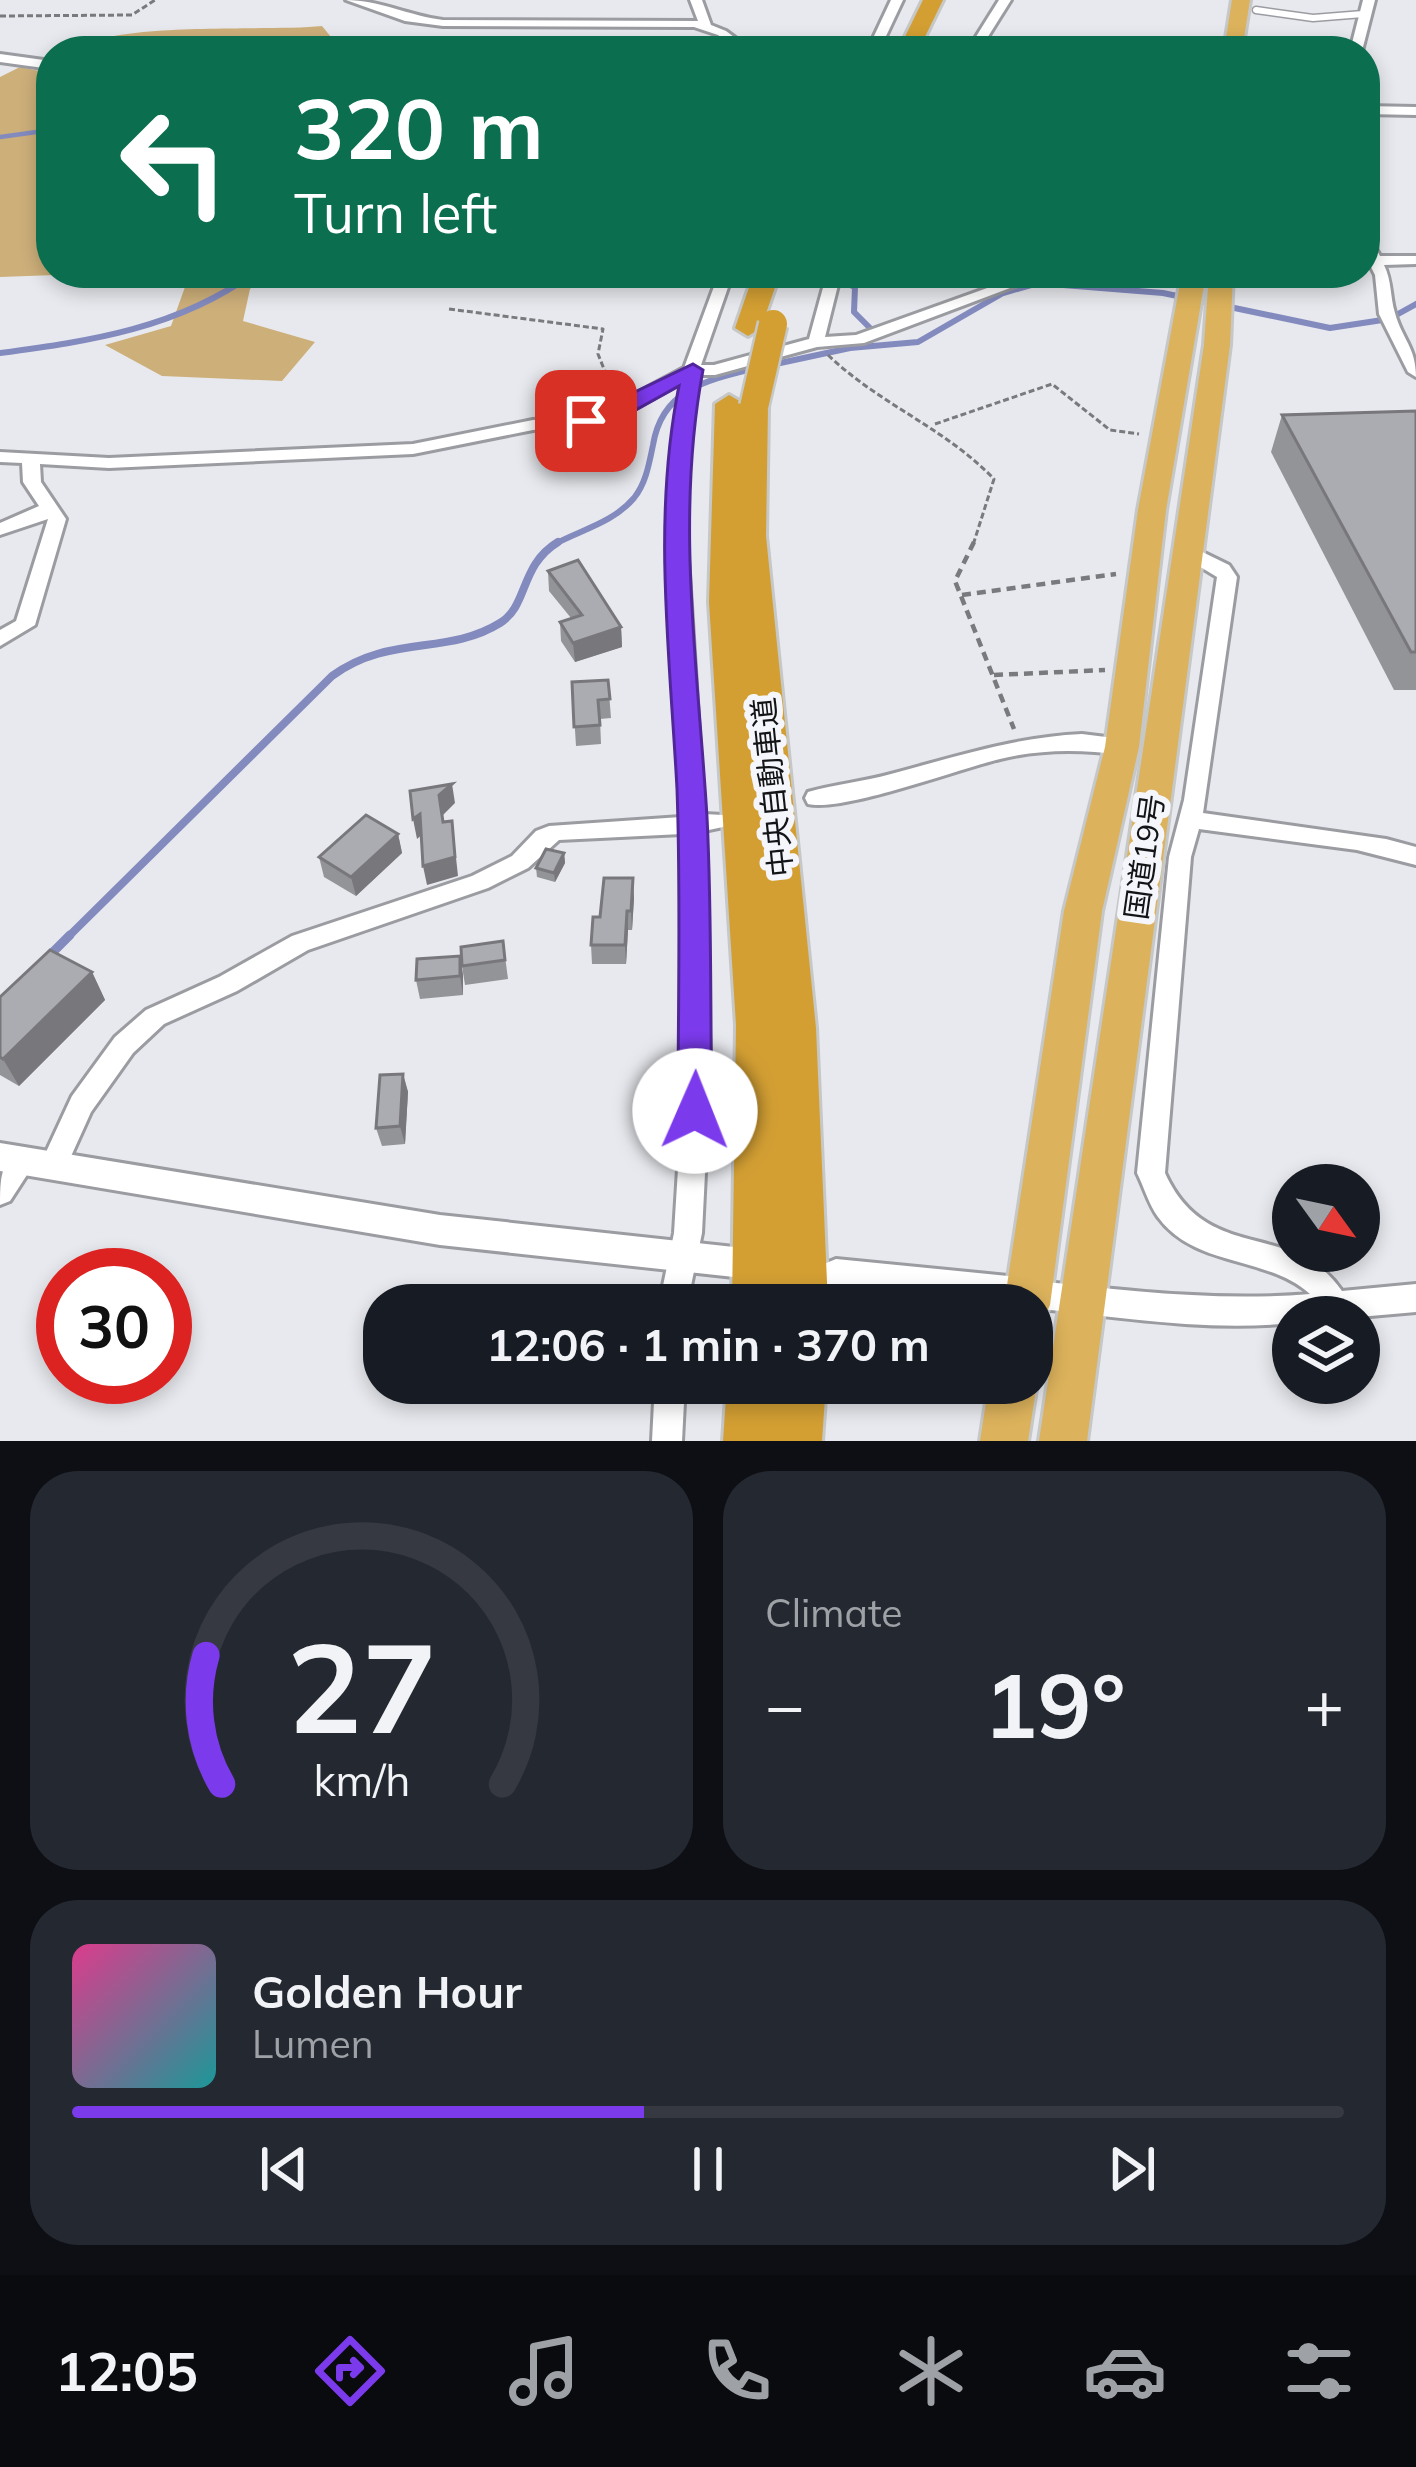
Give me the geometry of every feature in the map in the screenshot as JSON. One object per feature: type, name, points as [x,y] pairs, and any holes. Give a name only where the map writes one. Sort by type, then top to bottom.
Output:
[{"type":"highway","points":[[915,36],[933,0]]},
{"type":"highway","points":[[936,36],[952,0]]},
{"type":"highway","points":[[1237,36],[1247,2]]},
{"type":"highway","points":[[1247,2],[1250,36]]},
{"type":"highway","name":"中央自動車道","points":[[758,1284],[761,1202],[754,935],[721,550],[741,405],[765,288]]},
{"type":"highway","name":"中央自動車道","points":[[760,326],[782,288]]},
{"type":"highway","name":"国道19号","points":[[1030,1284],[1083,911],[1121,747],[1164,436],[1205,293]]},
{"type":"highway","name":"国道19号","points":[[1063,1441],[1186,550],[1205,293]]},
{"type":"highway","name":"中央自動車道","points":[[741,405],[749,450],[755,599],[798,1041],[806,1203],[804,1284]]},
{"type":"highway","points":[[749,1441],[752,1404]]},
{"type":"highway","points":[[796,1441],[799,1404]]},
{"type":"highway","points":[[1004,1441],[1010,1404]]},
{"type":"street","points":[[352,0],[420,21],[705,26],[720,36]]},
{"type":"street","points":[[696,0],[705,26]]},
{"type":"street","points":[[880,36],[897,0]]},
{"type":"street","points":[[982,36],[1005,0]]},
{"type":"street","points":[[0,58],[36,62]]},
{"type":"street","points":[[1380,110],[1416,111]]},
{"type":"street","points":[[1380,261],[1416,260]]},
{"type":"street","points":[[677,1284],[688,1233],[704,822],[676,509],[685,403],[720,288]]},
{"type":"street","points":[[816,342],[830,288]]},
{"type":"street","points":[[0,457],[136,463],[413,449],[532,425],[586,421],[692,374],[816,342],[858,340],[1002,288]]},
{"type":"street","points":[[1379,288],[1416,372]]},
{"type":"street","points":[[0,639],[25,625],[57,519],[32,482],[31,458]]},
{"type":"street","points":[[0,529],[51,507]]},
{"type":"street","points":[[1186,550],[1222,569],[1227,577],[1213,690],[1180,856],[1151,1173],[1157,1196],[1170,1214],[1220,1247],[1313,1272],[1331,1296]]},
{"type":"street","points":[[816,798],[883,788],[1019,745],[1075,741],[1121,747]]},
{"type":"street","points":[[1189,819],[1234,830],[1346,837],[1416,856]]},
{"type":"street","points":[[0,1192],[81,1104],[124,1045],[155,1017],[228,984],[300,943],[480,882],[520,862],[544,837],[557,832],[704,822]]},
{"type":"street","points":[[25,1161],[418,1227],[734,1262]]},
{"type":"street","points":[[836,1275],[905,1284]]},
{"type":"street","points":[[1380,1301],[1416,1298]]},
{"type":"street","points":[[1053,1300],[1227,1312],[1272,1309]]},
{"type":"street","points":[[667,1441],[669,1404]]},
{"type":"lane","points":[[1247,2],[1313,18],[1366,7]]},
{"type":"path","points":[[0,16],[132,15],[155,0]]},
{"type":"path","points":[[449,309],[604,329],[598,354],[613,391],[627,406]]},
{"type":"path","points":[[835,363],[935,424],[964,446],[995,484],[982,527],[955,581],[1019,745]]},
{"type":"path","points":[[935,424],[1052,384],[1110,430],[1164,436]]},
{"type":"path","points":[[962,595],[1125,573],[1144,576]]},
{"type":"path","points":[[994,675],[1105,670]]},
{"type":"shaded area","points":[[322,26],[330,36],[115,36]]},
{"type":"shaded area","points":[[20,67],[36,70],[36,276],[0,277],[0,77]]},
{"type":"shaded area","points":[[185,288],[251,288],[243,321],[315,342],[282,381],[162,376],[105,345],[171,326]]},
{"type":"building","points":[[1416,411],[1416,652],[1411,652],[1282,415]]},
{"type":"building","points":[[578,560],[621,627],[573,643],[560,622],[582,615],[548,571]]},
{"type":"building","points":[[608,680],[610,699],[598,700],[600,725],[574,727],[572,682]]},
{"type":"building","points":[[452,784],[439,795],[443,822],[452,821],[455,857],[423,866],[420,814],[413,819],[410,791]]},
{"type":"building","points":[[366,815],[398,834],[351,877],[319,857]]},
{"type":"building","points":[[546,849],[564,853],[554,873],[536,868]]},
{"type":"building","points":[[604,878],[633,878],[625,945],[591,945]]},
{"type":"building","points":[[503,941],[505,960],[462,966],[461,947]]},
{"type":"building","points":[[50,950],[92,972],[3,1059],[0,997]]},
{"type":"building","points":[[460,956],[460,976],[416,980],[417,959]]},
{"type":"building","points":[[403,1074],[400,1126],[376,1128],[380,1075]]},
{"type":"waterway","points":[[0,137],[36,132]]},
{"type":"waterway","points":[[0,353],[133,329],[195,307],[231,288]]},
{"type":"waterway","points":[[855,288],[854,312],[874,332]]},
{"type":"waterway","points":[[771,365],[850,348],[918,342],[1003,293],[1020,288]]},
{"type":"waterway","points":[[1100,288],[1163,293],[1330,328],[1389,319],[1416,304]]},
{"type":"waterway","points":[[556,543],[606,520],[634,498],[647,473],[658,426],[677,399],[704,383],[756,368]]},
{"type":"waterway","points":[[67,938],[332,676],[375,655],[459,639],[500,623],[516,606],[537,562],[556,543]]},
{"type":"waterway","points":[[67,938],[70,935]]},
{"type":"waterway","points":[[50,955],[67,938]]},
{"type":"route","points":[[586,421],[615,412],[693,370],[679,441],[676,509],[693,824],[695,1111]]}]
